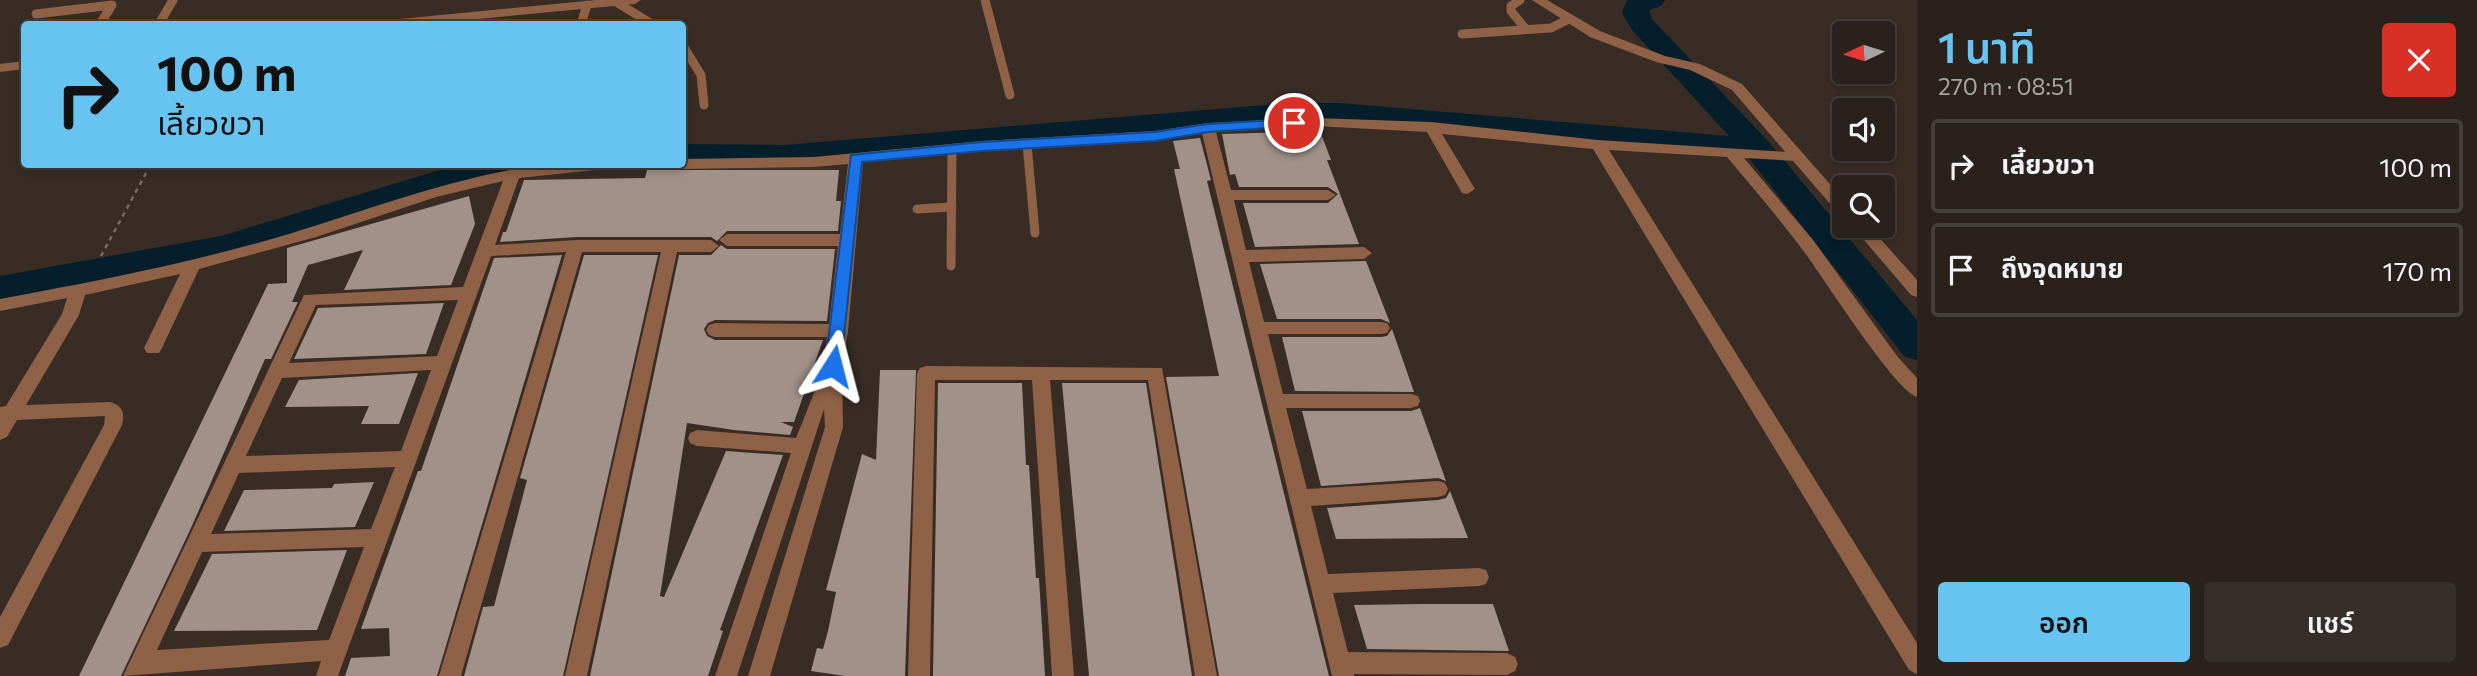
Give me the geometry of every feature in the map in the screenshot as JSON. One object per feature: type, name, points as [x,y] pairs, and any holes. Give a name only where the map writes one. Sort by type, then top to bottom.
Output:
[{"type":"street","points":[[421,21],[635,0]]},
{"type":"street","points":[[1538,0],[1567,20],[1595,34],[1661,59],[1695,67],[1737,87],[1832,195]]},
{"type":"street","points":[[3,70],[21,66]]},
{"type":"street","points":[[686,164],[758,165],[1155,136],[1208,128],[1315,122],[1431,128],[1598,145],[1798,156]]},
{"type":"street","points":[[1208,128],[1341,669],[1507,664]]},
{"type":"street","points":[[1431,128],[1466,189]]},
{"type":"street","points":[[1598,145],[1917,663]]},
{"type":"street","points":[[1732,153],[1807,244],[1891,361],[1917,390]]},
{"type":"street","points":[[726,676],[833,366],[839,331],[856,158]]},
{"type":"street","points":[[0,305],[78,291],[192,265],[310,233],[433,192],[549,168]]},
{"type":"street","points":[[327,676],[513,174]]},
{"type":"street","points":[[1226,195],[1328,195]]},
{"type":"street","points":[[1871,238],[1917,290]]},
{"type":"street","points":[[727,240],[848,240]]},
{"type":"street","points":[[484,251],[576,246],[711,246]]},
{"type":"street","points":[[450,676],[576,246]]},
{"type":"street","points":[[576,676],[670,246]]},
{"type":"street","points":[[1240,256],[1364,253]]},
{"type":"street","points":[[153,348],[192,265]]},
{"type":"street","points":[[0,432],[6,414],[70,315],[78,291]]},
{"type":"street","points":[[137,669],[310,299],[468,293]]},
{"type":"street","points":[[1257,328],[1381,328]]},
{"type":"street","points":[[715,330],[839,331]]},
{"type":"street","points":[[276,371],[442,363]]},
{"type":"street","points":[[759,676],[834,427],[833,366]]},
{"type":"street","points":[[919,676],[926,373],[1157,373],[1206,676]]},
{"type":"street","points":[[1041,373],[1063,676]]},
{"type":"street","points":[[1274,401],[1411,401]]},
{"type":"street","points":[[0,638],[96,460],[113,425],[115,414],[110,409],[92,408],[6,414]]},
{"type":"street","points":[[697,438],[804,446]]},
{"type":"street","points":[[232,465],[407,459]]},
{"type":"street","points":[[1299,498],[1438,489]]},
{"type":"street","points":[[196,543],[378,538]]},
{"type":"street","points":[[1320,584],[1479,577]]},
{"type":"street","points":[[137,669],[337,650]]},
{"type":"lane","points":[[161,21],[173,0]]},
{"type":"lane","points":[[985,0],[1010,95]]},
{"type":"lane","points":[[1520,0],[1511,6],[1511,11],[1525,28]]},
{"type":"lane","points":[[616,2],[647,21]]},
{"type":"lane","points":[[36,14],[112,5],[102,21]]},
{"type":"lane","points":[[582,21],[587,5]]},
{"type":"lane","points":[[1462,34],[1551,28],[1567,20]]},
{"type":"lane","points":[[686,46],[701,75],[704,105]]},
{"type":"lane","points":[[1027,144],[1035,233]]},
{"type":"lane","points":[[951,266],[953,149]]},
{"type":"lane","points":[[917,209],[952,207]]},
{"type":"path","points":[[101,256],[149,168]]},
{"type":"building","points":[[1320,131],[1331,160],[1327,160],[1359,244],[1255,247],[1243,203],[1328,203],[1338,194],[1328,187],[1239,187],[1235,174],[1230,175],[1222,134]]},
{"type":"building","points":[[1200,138],[1211,180],[1207,181],[1329,676],[1219,676],[1166,377],[1219,376],[1174,169],[1180,169],[1173,141]]},
{"type":"building","points":[[647,170],[839,170],[836,201],[841,201],[838,231],[727,231],[717,241],[711,237],[576,237],[500,242],[524,180],[645,178]]},
{"type":"building","points":[[469,196],[475,224],[451,285],[344,290],[363,250],[308,265],[292,302],[298,302],[271,359],[265,359],[191,528],[121,676],[79,676],[268,284],[287,283],[287,248]]},
{"type":"building","points":[[721,245],[727,249],[835,249],[827,321],[715,320],[708,323],[704,329],[707,336],[715,340],[823,340],[794,422],[781,422],[793,427],[790,435],[687,423],[660,596],[664,597],[726,451],[783,455],[720,630],[723,631],[708,676],[590,676],[679,255],[711,255]]},
{"type":"building","points":[[562,255],[437,676],[345,676],[351,658],[390,656],[389,628],[361,629],[418,471],[421,471],[494,258]]},
{"type":"building","points":[[584,255],[658,255],[563,676],[464,676],[483,607],[494,606],[527,480],[520,478]]},
{"type":"building","points":[[1366,261],[1390,323],[1381,319],[1277,319],[1260,264]]},
{"type":"building","points":[[444,303],[426,354],[294,359],[318,308]]},
{"type":"building","points":[[1392,329],[1414,392],[1295,391],[1282,337],[1381,337],[1387,336]]},
{"type":"building","points":[[880,370],[916,370],[905,676],[845,676],[811,671],[817,648],[823,649],[828,631],[836,592],[826,590],[862,454],[876,460]]},
{"type":"building","points":[[418,373],[399,424],[361,424],[369,406],[285,407],[299,380]]},
{"type":"building","points":[[938,383],[1022,383],[1026,465],[1029,465],[1045,676],[933,676]]},
{"type":"building","points":[[1062,383],[1146,383],[1192,676],[1089,676]]},
{"type":"building","points":[[1420,408],[1446,481],[1438,478],[1321,486],[1302,411],[1411,411]]},
{"type":"building","points":[[374,482],[355,527],[224,531],[244,490],[332,488],[334,484]]},
{"type":"building","points":[[1450,491],[1468,538],[1336,539],[1327,508],[1438,500],[1446,498]]},
{"type":"building","points":[[347,550],[317,630],[174,631],[212,554]]},
{"type":"building","points":[[1493,604],[1509,651],[1367,649],[1354,605]]},
{"type":"waterway","points":[[1652,0],[1637,5],[1635,13],[1642,24],[1757,148]]},
{"type":"waterway","points":[[686,154],[785,155],[1289,112],[1339,112],[1757,148]]},
{"type":"waterway","points":[[1757,148],[1917,346]]},
{"type":"waterway","points":[[0,289],[221,248],[399,192],[490,168]]},
{"type":"route","points":[[833,366],[839,331],[856,158],[1294,123]]}]
